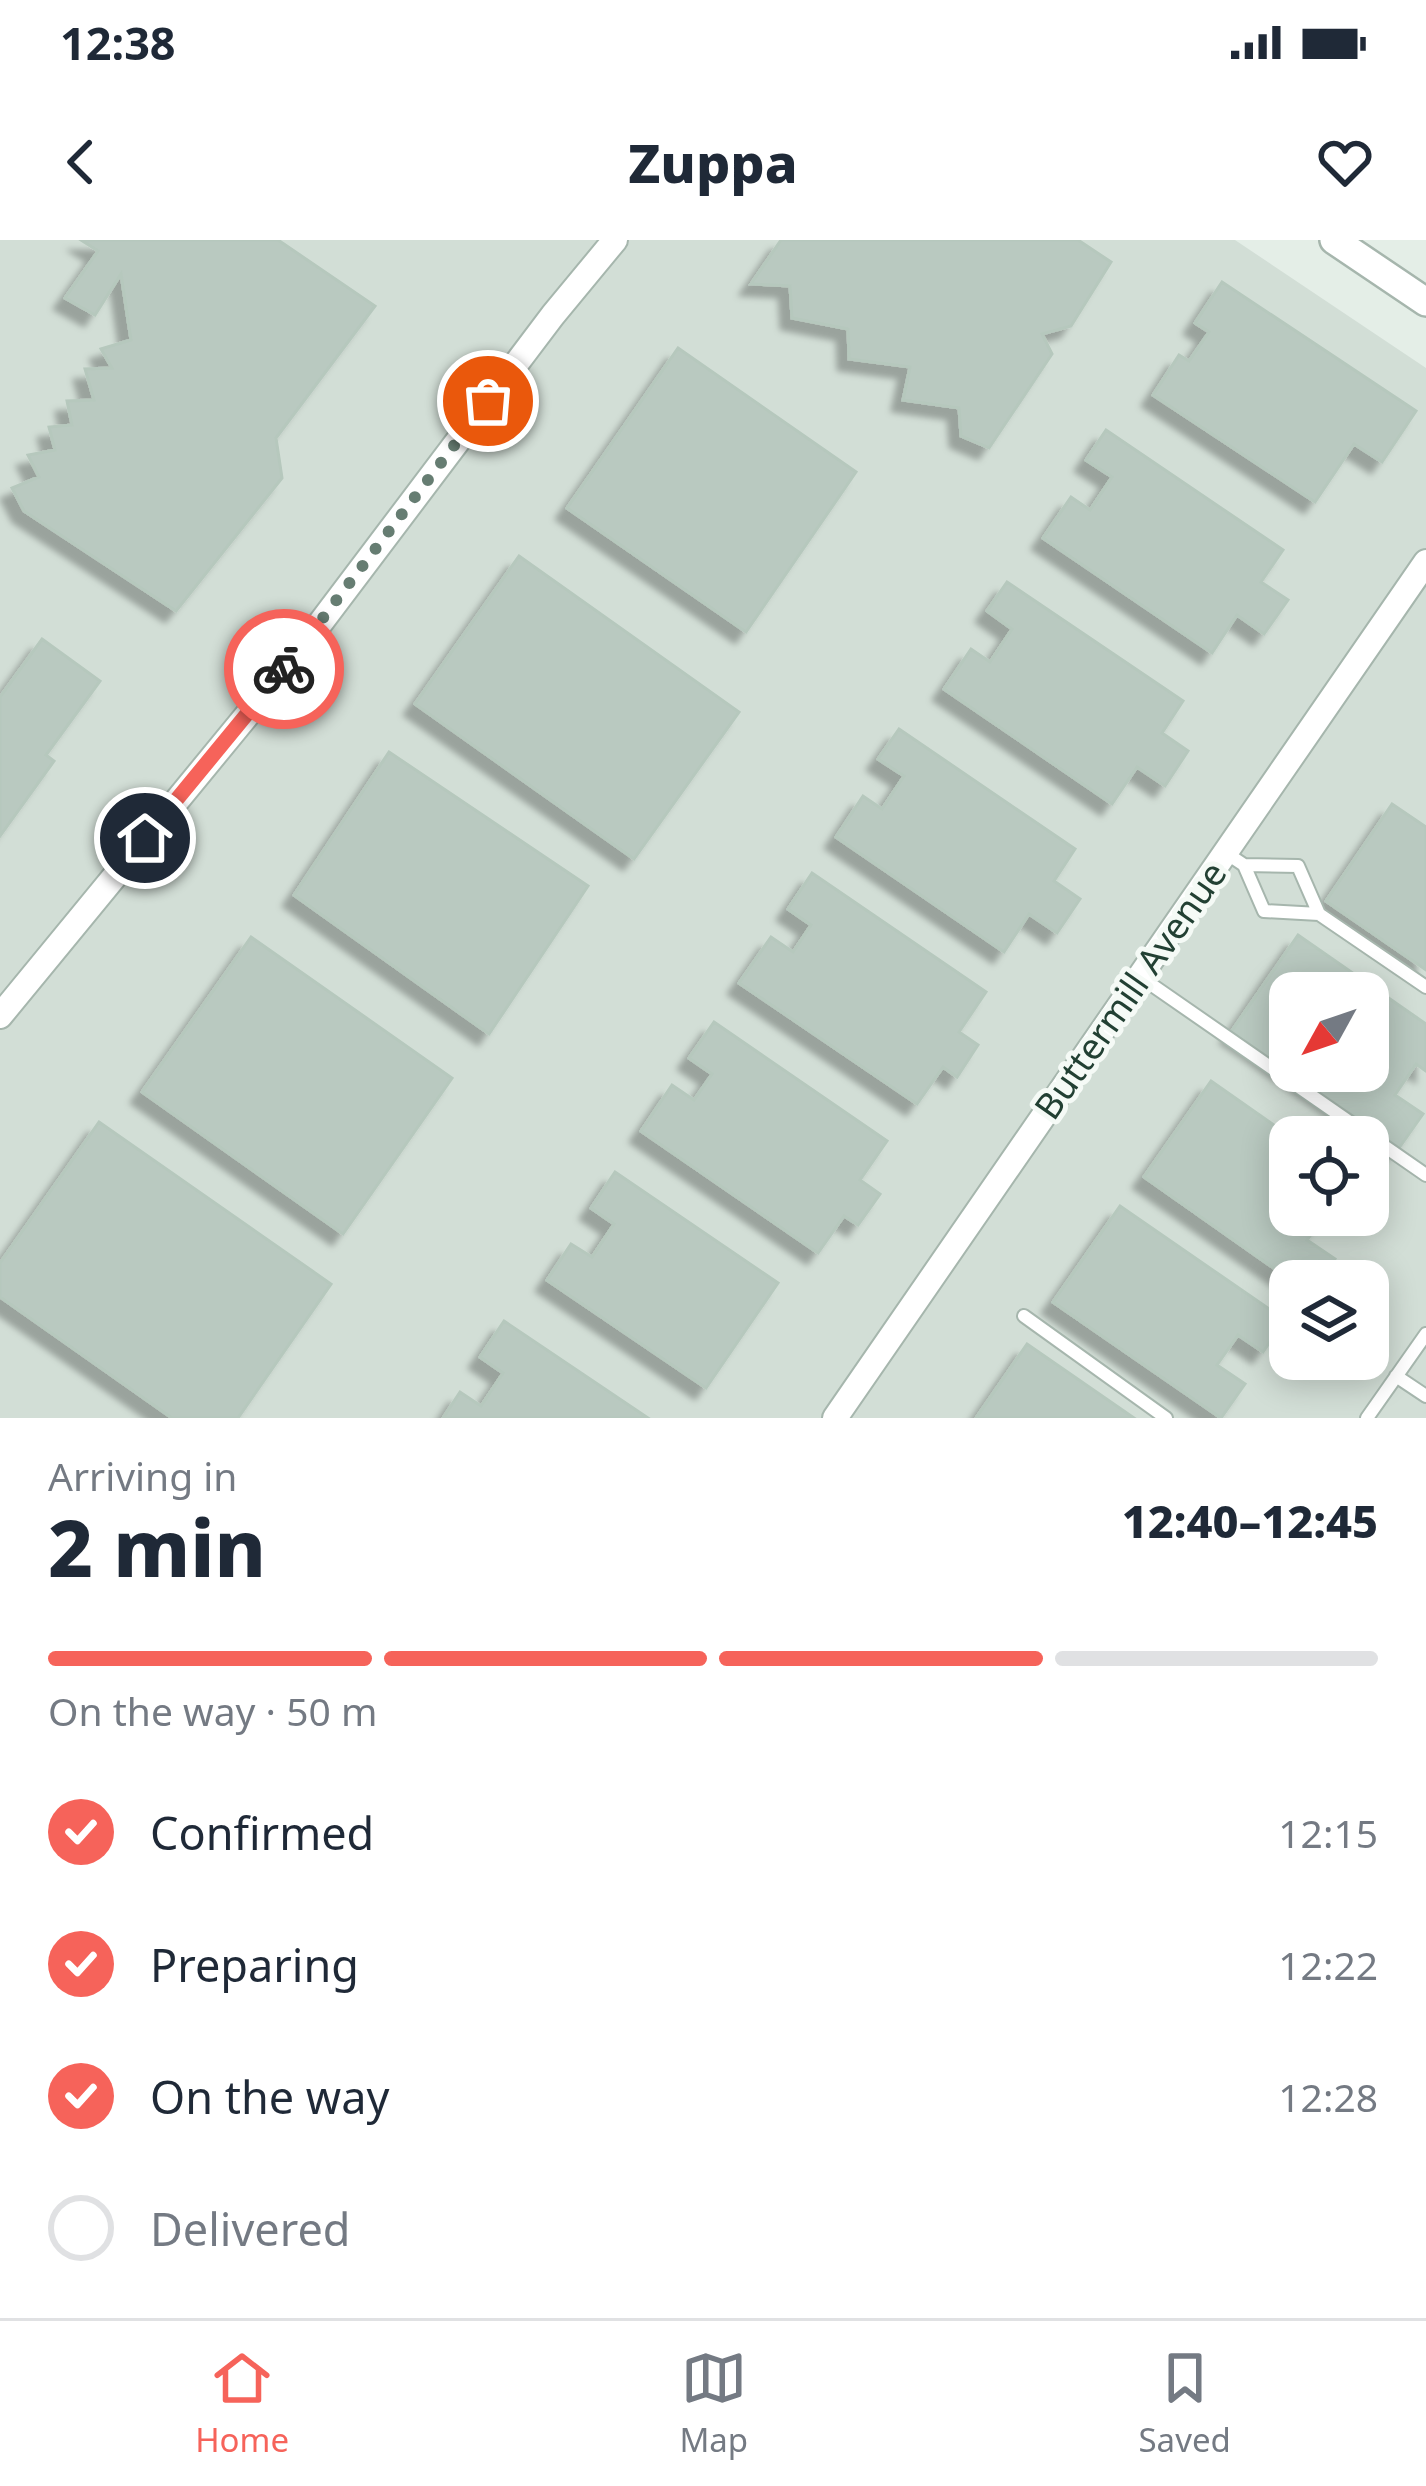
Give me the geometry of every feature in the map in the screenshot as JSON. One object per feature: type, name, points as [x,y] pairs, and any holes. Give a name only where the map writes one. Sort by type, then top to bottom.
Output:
[{"type":"street","points":[[0,1016],[294,658],[615,240]]},
{"type":"street","points":[[1334,240],[1426,302]]},
{"type":"street","name":"Buttermill Avenue","points":[[835,1418],[1139,976],[1234,859],[1416,597],[1426,562]]},
{"type":"lane","points":[[1234,859],[1264,910],[1319,914],[1426,987]]},
{"type":"lane","points":[[1234,859],[1298,866],[1319,914]]},
{"type":"lane","points":[[1139,976],[1426,1175]]},
{"type":"lane","points":[[1024,1316],[1166,1418]]},
{"type":"lane","points":[[1367,1418],[1426,1334]]},
{"type":"lane","points":[[1396,1376],[1426,1396]]},
{"type":"shaded area","points":[[0,240],[1235,240],[1426,368],[1426,1418],[0,1418]]},
{"type":"building","points":[[81,240],[278,240],[375,306],[276,438],[282,478],[176,611],[24,511],[12,488],[39,477],[28,455],[55,450],[49,427],[72,425],[67,401],[94,400],[85,369],[112,368],[101,349],[131,340],[121,274],[95,315],[65,298],[98,251]]},
{"type":"building","points":[[781,240],[1078,240],[1111,262],[1071,326],[1042,334],[1052,354],[989,448],[961,436],[959,408],[903,400],[910,367],[849,359],[848,329],[792,318],[790,286],[751,284]]},
{"type":"building","points":[[1222,282],[1416,411],[1382,462],[1354,444],[1315,502],[1153,395],[1179,355],[1189,361],[1209,332],[1195,323]]},
{"type":"building","points":[[678,348],[856,472],[746,632],[567,508]]},
{"type":"building","points":[[1106,430],[1283,550],[1261,582],[1288,600],[1264,634],[1237,615],[1212,653],[1043,538],[1071,497],[1090,510],[1112,477],[1086,460]]},
{"type":"building","points":[[519,556],[739,712],[634,859],[415,704]]},
{"type":"building","points":[[1007,582],[1183,701],[1162,733],[1188,751],[1165,786],[1137,767],[1112,804],[944,689],[971,649],[990,662],[1012,629],[987,611]]},
{"type":"building","points":[[42,639],[100,681],[46,755],[54,761],[0,836],[0,697]]},
{"type":"building","points":[[899,729],[1075,849],[1054,881],[1080,899],[1057,933],[1029,914],[1004,952],[836,837],[863,796],[882,809],[904,776],[878,759]]},
{"type":"building","points":[[389,752],[588,886],[489,1034],[294,895]]},
{"type":"building","points":[[1392,804],[1426,827],[1426,970],[1326,901]]},
{"type":"building","points":[[812,873],[986,992],[959,1032],[978,1045],[957,1077],[943,1067],[917,1104],[739,983],[771,937],[793,952],[811,925],[788,909]]},
{"type":"building","points":[[1298,935],[1351,972],[1272,972]]},
{"type":"building","points":[[251,937],[452,1078],[343,1234],[142,1092]]},
{"type":"building","points":[[1269,977],[1269,1058],[1231,1032]]},
{"type":"building","points":[[1389,998],[1426,1024],[1426,1071],[1416,1064],[1395,1095],[1423,1114],[1399,1148],[1389,1141],[1389,1116],[1353,1116],[1318,1092],[1389,1092]]},
{"type":"building","points":[[714,1022],[887,1141],[860,1180],[880,1194],[858,1225],[844,1216],[818,1253],[641,1131],[672,1085],[694,1100],[712,1074],[689,1058]]},
{"type":"building","points":[[1211,1081],[1269,1122],[1269,1236],[1310,1236],[1307,1240],[1335,1259],[1269,1260],[1269,1265],[1144,1177]]},
{"type":"building","points":[[99,1122],[331,1284],[238,1418],[172,1418],[0,1297],[0,1263]]},
{"type":"building","points":[[615,1172],[778,1283],[706,1388],[547,1280],[571,1244],[592,1257],[614,1224],[591,1208]]},
{"type":"building","points":[[1120,1206],[1269,1309],[1269,1343],[1263,1352],[1238,1335],[1217,1365],[1245,1384],[1221,1418],[1053,1302]]},
{"type":"building","points":[[504,1321],[648,1418],[443,1418],[460,1392],[481,1406],[503,1373],[480,1357]]},
{"type":"building","points":[[1027,1344],[1134,1418],[976,1418]]},
{"type":"way so far","points":[[284,669],[488,401]]},
{"type":"route","points":[[145,838],[284,669]]}]
